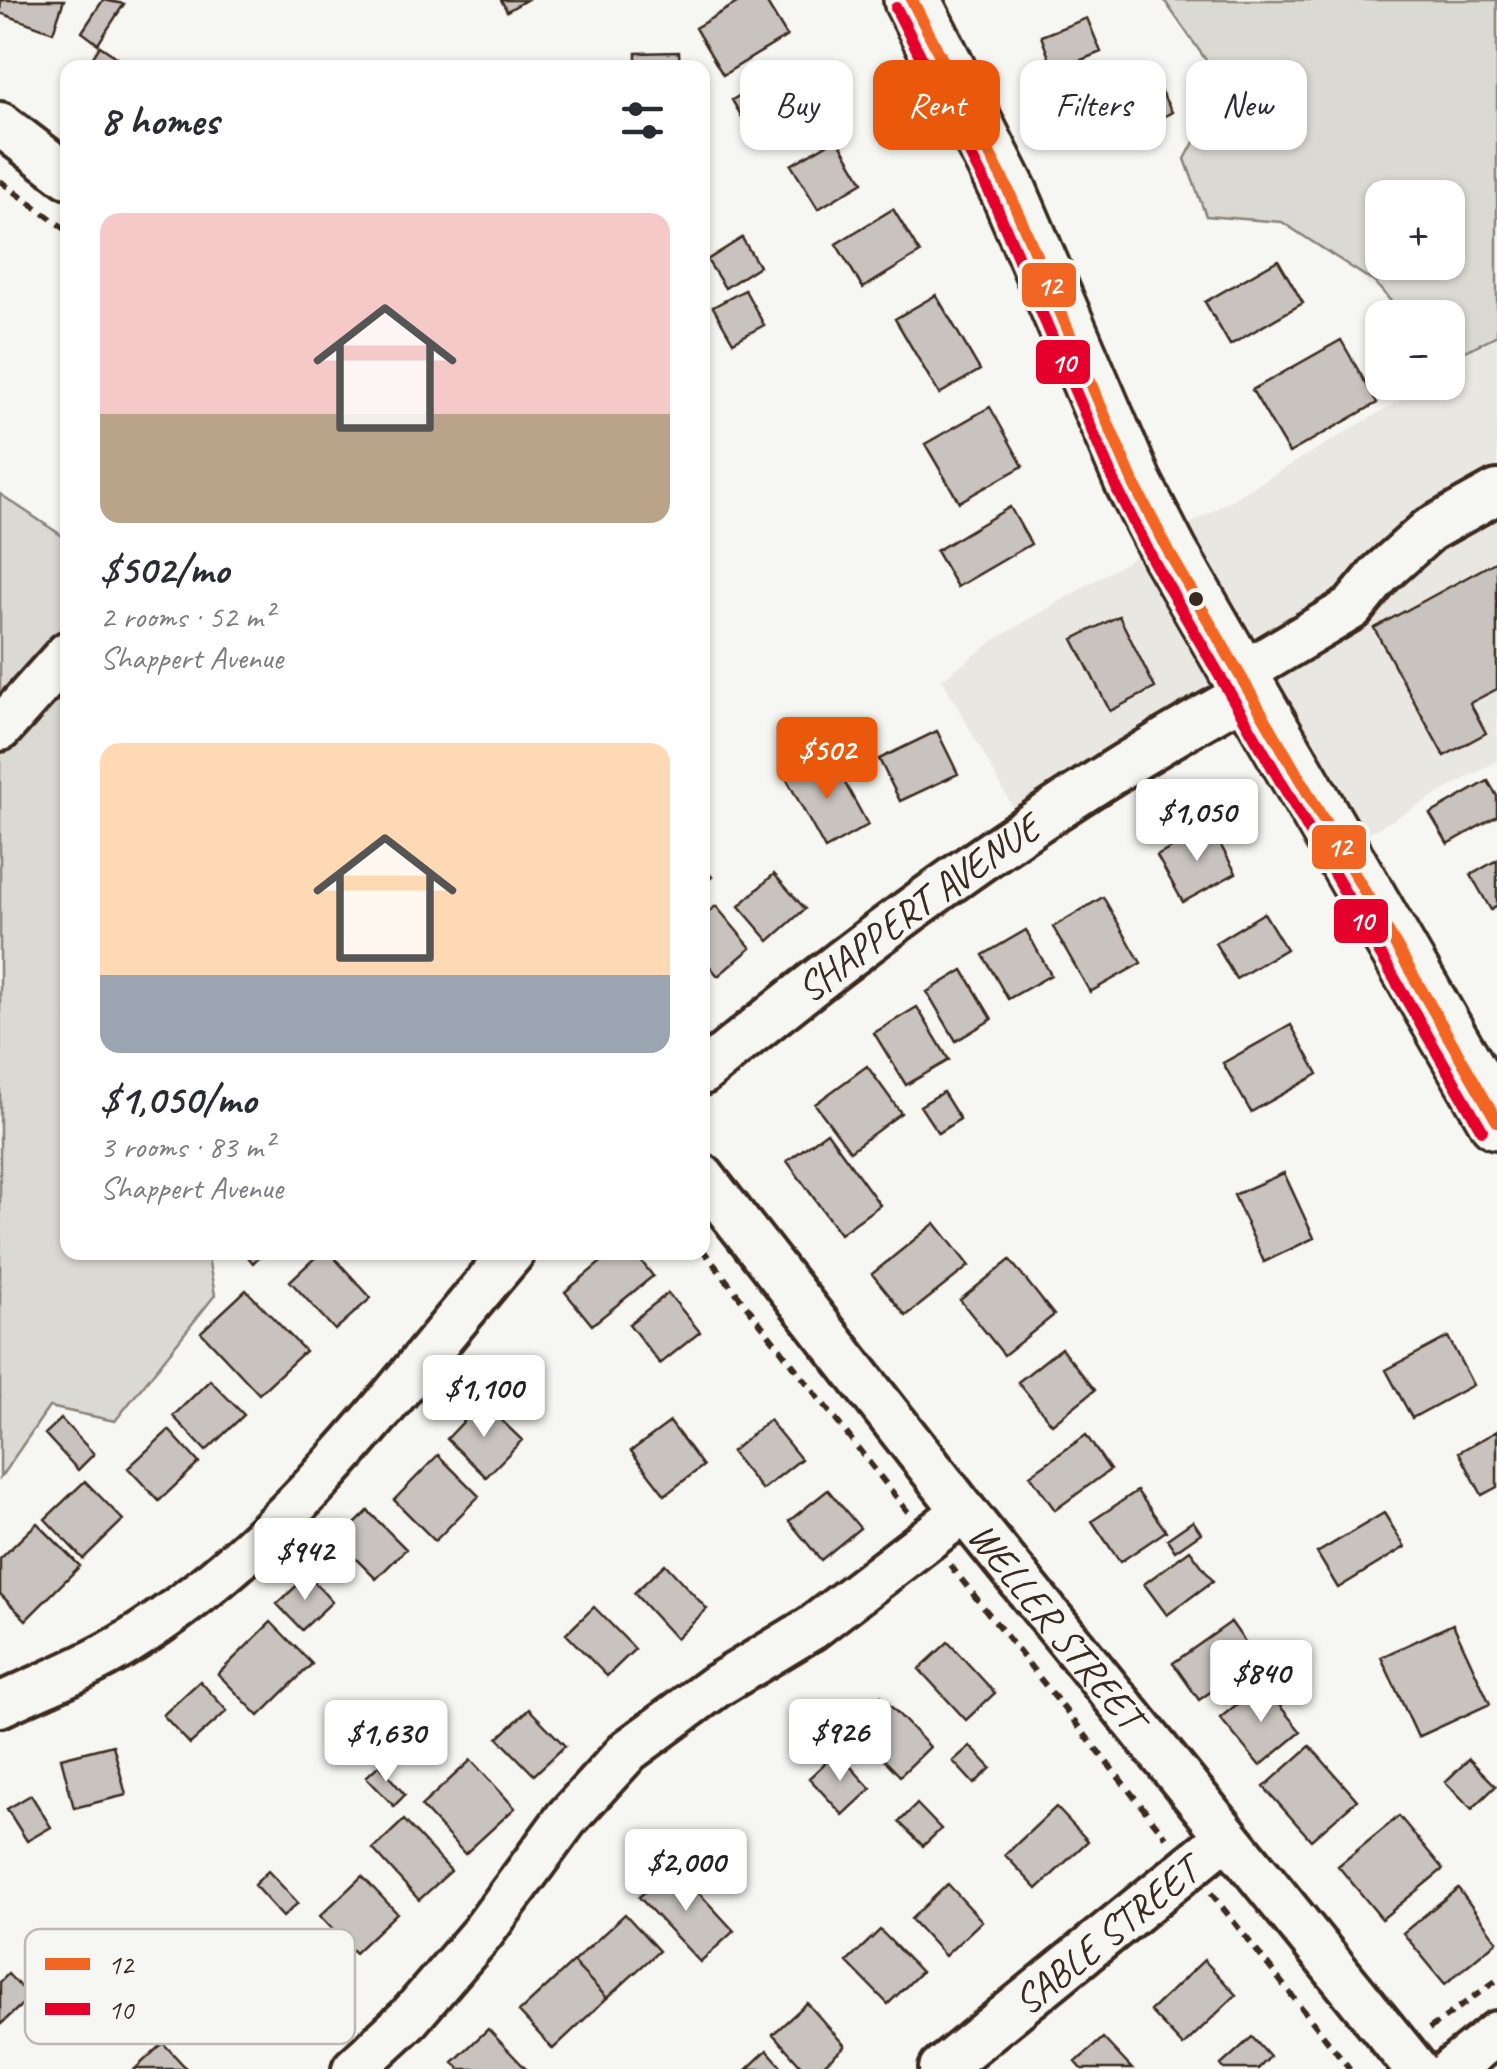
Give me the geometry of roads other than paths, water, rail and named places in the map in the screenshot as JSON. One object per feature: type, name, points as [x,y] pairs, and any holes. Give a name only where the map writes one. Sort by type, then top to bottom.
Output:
[{"type":"main road","points":[[912,0],[1009,192],[1134,484],[1242,684],[1497,1121]]},
{"type":"street","points":[[0,124],[60,170]]},
{"type":"street","name":"SHAPPERT AVENUE","points":[[710,1066],[933,893],[1352,608],[1380,574],[1430,530],[1497,492]]},
{"type":"street","points":[[0,729],[60,661]]},
{"type":"street","name":"WELLER STREET","points":[[710,1186],[964,1511],[1408,2060]]},
{"type":"street","points":[[0,1704],[121,1647],[191,1600],[350,1450],[506,1260]]},
{"type":"street","points":[[354,2069],[409,2018],[483,1932],[566,1819],[630,1750],[700,1696],[812,1628],[964,1511]]},
{"type":"street","name":"SABLE STREET","points":[[940,2069],[1226,1837]]},
{"type":"street","points":[[1452,2069],[1497,2033]]}]
